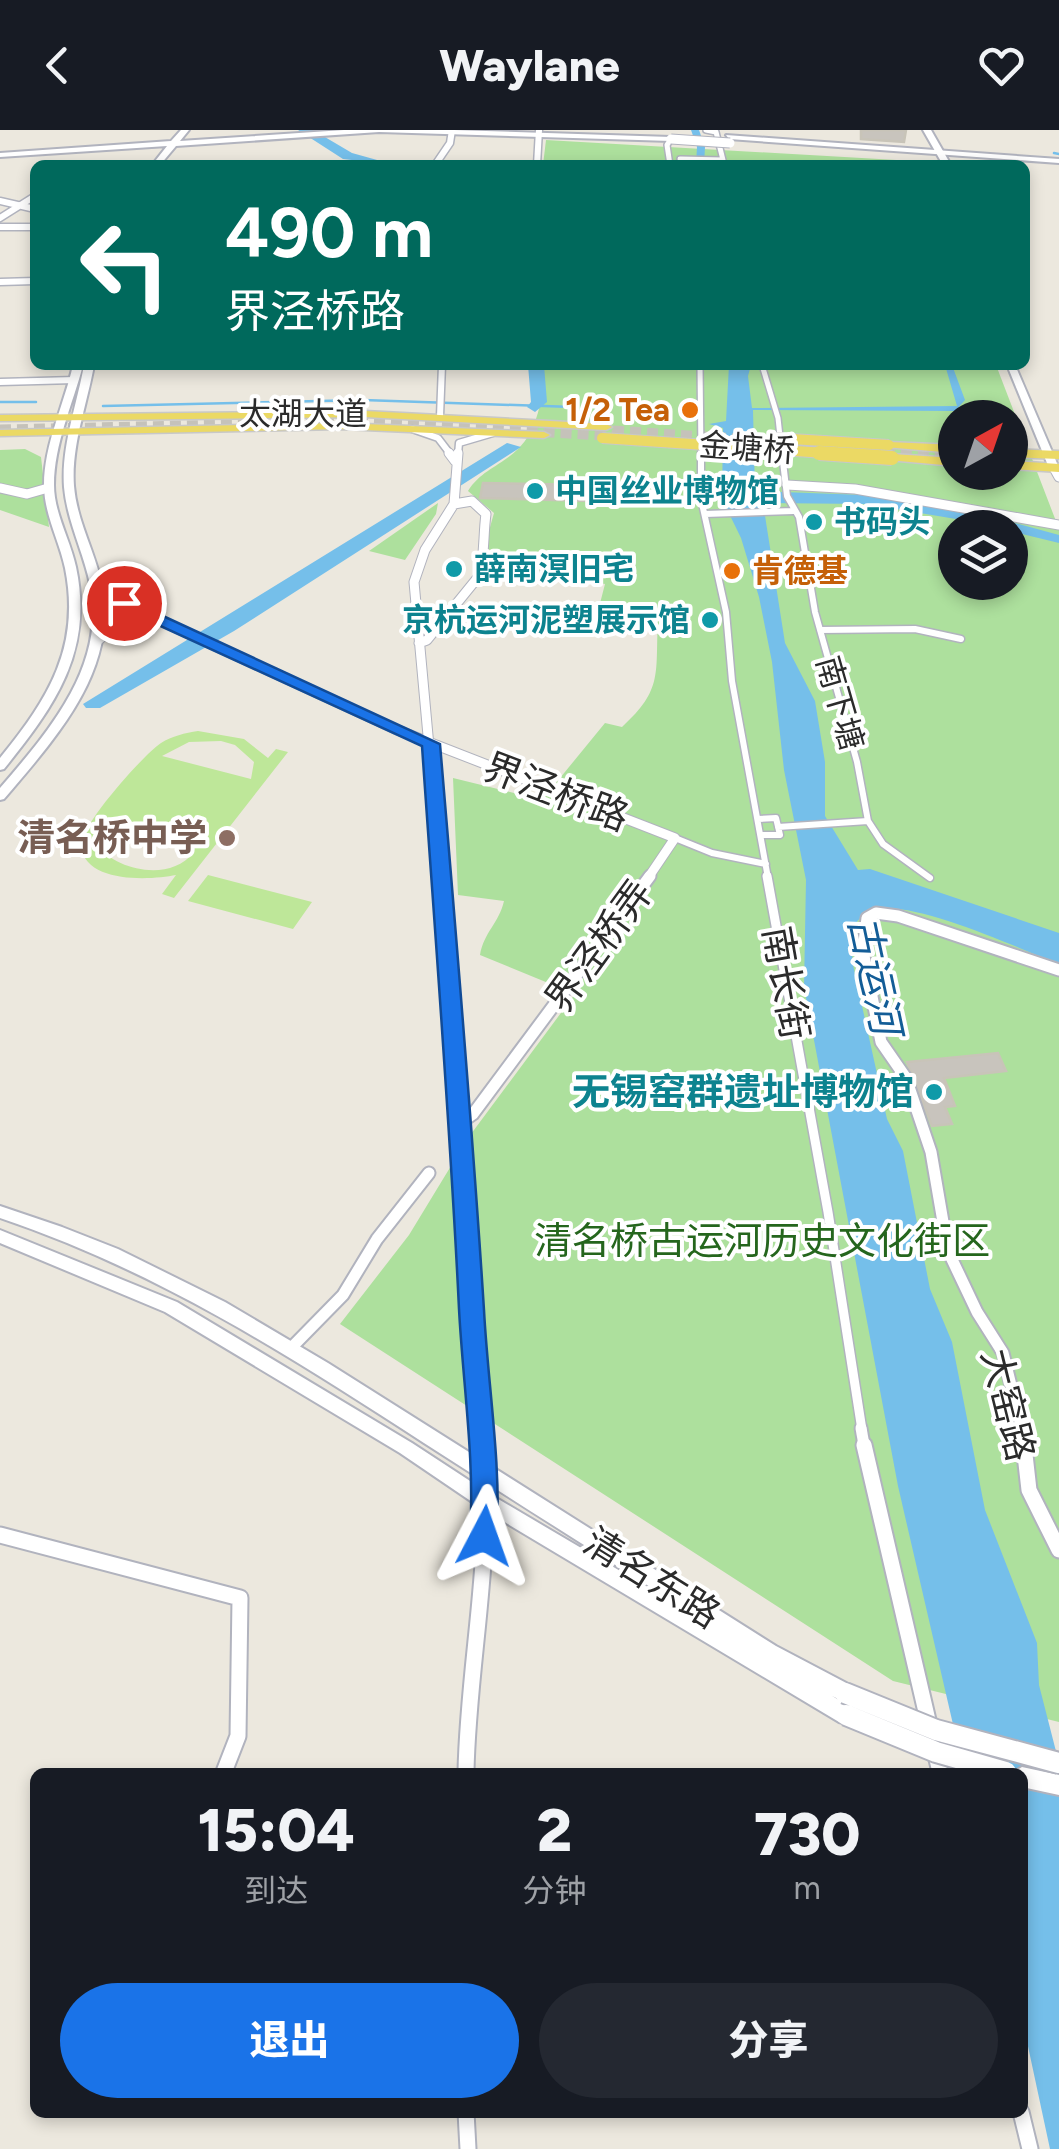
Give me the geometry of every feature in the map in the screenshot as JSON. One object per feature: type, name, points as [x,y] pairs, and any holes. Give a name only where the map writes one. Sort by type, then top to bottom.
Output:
[{"type":"main road","points":[[159,160],[175,130]]},
{"type":"main road","points":[[152,160],[185,130]]},
{"type":"main road","points":[[561,130],[734,137],[981,160]]},
{"type":"main road","points":[[0,153],[168,144],[301,131],[648,133]]},
{"type":"main road","points":[[1030,163],[1059,164]]},
{"type":"main road","points":[[0,766],[42,715],[63,676],[75,626],[77,594],[48,488],[50,466],[77,370]]},
{"type":"main road","points":[[0,796],[64,718],[86,676],[96,642],[98,592],[68,486],[89,370]]},
{"type":"main road","name":"太湖大道","points":[[0,414],[81,416],[441,407],[604,432]]},
{"type":"main road","name":"太湖大道","points":[[0,433],[408,428],[604,432]]},
{"type":"main road","points":[[0,441],[30,441],[60,432]]},
{"type":"main road","name":"金塘桥","points":[[604,432],[891,452]]},
{"type":"main road","points":[[891,452],[938,450]]},
{"type":"main road","points":[[891,452],[938,459]]},
{"type":"main road","points":[[1028,457],[1056,464]]},
{"type":"main road","points":[[1028,465],[1056,464]]},
{"type":"main road","name":"清名东路","points":[[0,1212],[90,1245],[184,1288],[292,1347],[769,1652],[845,1693],[936,1730],[1059,1763]]},
{"type":"main road","name":"清名东路","points":[[0,1236],[171,1307],[406,1448],[487,1502],[846,1715],[936,1752],[992,1768]]},
{"type":"main road","points":[[1028,1778],[1059,1785]]},
{"type":"street","points":[[438,160],[450,143],[452,130]]},
{"type":"street","points":[[706,130],[716,132],[723,160]]},
{"type":"street","points":[[926,130],[942,158]]},
{"type":"street","points":[[537,160],[539,132]]},
{"type":"street","points":[[669,160],[670,136]]},
{"type":"street","points":[[680,159],[716,160]]},
{"type":"street","points":[[0,218],[30,199]]},
{"type":"street","points":[[0,201],[30,208]]},
{"type":"street","points":[[0,228],[30,227]]},
{"type":"street","points":[[0,282],[30,282]]},
{"type":"street","points":[[441,407],[442,370]]},
{"type":"street","name":"南长街","points":[[700,370],[700,471],[726,612],[732,681],[864,1446],[939,1768]]},
{"type":"street","points":[[705,514],[779,512],[792,507],[763,370]]},
{"type":"street","points":[[1013,370],[1056,464]]},
{"type":"street","points":[[0,382],[75,380]]},
{"type":"street","points":[[408,428],[438,438],[458,466]]},
{"type":"street","points":[[466,1768],[487,1474],[477,1406],[431,744],[414,598],[418,566],[455,501],[460,443],[495,432]]},
{"type":"street","points":[[0,488],[27,494],[48,488]]},
{"type":"street","points":[[787,488],[855,489],[1059,525]]},
{"type":"street","points":[[419,643],[427,640],[458,603],[483,563],[481,544],[486,514],[472,501],[455,501]]},
{"type":"street","name":"南下塘","points":[[792,507],[799,516],[820,630],[857,762],[868,821]]},
{"type":"street","points":[[98,592],[163,622]]},
{"type":"street","points":[[96,642],[118,622],[131,617],[163,622]]},
{"type":"street","name":"界泾桥路","points":[[163,622],[431,744],[675,838]]},
{"type":"street","points":[[820,630],[914,630],[961,639]]},
{"type":"street","points":[[758,819],[778,826],[868,821],[883,844],[930,878]]},
{"type":"street","points":[[761,835],[778,826]]},
{"type":"street","name":"界泾桥弄","points":[[460,1124],[474,1114],[623,917],[675,838],[712,853],[766,864]]},
{"type":"street","name":"大窑路","points":[[1059,970],[898,916],[876,913],[866,918],[864,951],[880,1042],[906,1078],[931,1152],[948,1251],[977,1312],[1003,1353],[1021,1420],[1029,1490],[1059,1550]]},
{"type":"street","points":[[292,1347],[343,1295],[376,1239],[429,1173]]},
{"type":"street","points":[[0,1535],[240,1598],[238,1736],[226,1768]]},
{"type":"street","points":[[466,2118],[468,2149]]},
{"type":"street","points":[[1022,2118],[1030,2149]]},
{"type":"green space","points":[[546,140],[896,160],[544,160]]},
{"type":"green space","name":"清名桥古运河历史文化街区","points":[[543,370],[998,370],[1009,400],[938,400],[938,490],[1028,490],[1028,448],[1059,529],[1059,1722],[893,1681],[340,1324],[409,1235],[468,1138],[575,994],[480,955],[504,901],[458,895],[453,778],[542,800],[605,723],[622,727],[635,714],[655,679],[658,619],[597,615],[605,584],[500,562],[485,545],[494,513],[468,491],[525,441],[539,410]]},
{"type":"green space","points":[[25,449],[41,457],[49,527],[0,510],[0,450]]},
{"type":"green space","points":[[438,503],[436,514],[405,560],[369,551]]},
{"type":"green space","points":[[198,731],[244,739],[268,758],[276,749],[288,752],[174,898],[162,894],[176,875],[121,877],[94,867],[81,846],[101,808],[152,750],[170,738]],"holes":[[[221,741],[235,745],[254,762],[251,779],[162,756],[189,742]],[[102,827],[192,852],[193,853],[171,868],[143,870],[116,861],[96,844]]]},
{"type":"green space","points":[[208,875],[312,902],[293,929],[188,901]]},
{"type":"water","points":[[729,370],[750,370],[752,408],[938,406],[938,411],[753,410],[755,491],[864,495],[946,510],[938,510],[938,516],[866,504],[763,503],[785,643],[815,701],[825,762],[825,816],[858,870],[870,869],[1059,933],[1059,964],[966,927],[913,911],[873,910],[850,930],[853,965],[887,1119],[903,1151],[930,1289],[952,1342],[985,1510],[1037,1643],[1039,1685],[1059,1763],[1059,2149],[1050,2149],[1028,2046],[1028,1768],[963,1768],[898,1486],[804,987],[806,880],[784,770],[772,662],[759,597],[741,538],[722,499],[723,428],[709,424],[726,421]]},
{"type":"water","points":[[946,370],[954,370],[965,400],[955,400]]},
{"type":"water","points":[[1028,527],[1059,535],[1059,543],[1028,535]]},
{"type":"building","points":[[861,130],[906,130],[904,142],[861,139]]},
{"type":"building","name":"中国丝业博物馆","points":[[483,483],[588,485],[589,501],[480,498]]},
{"type":"building","name":"无锡窑群遗址博物馆","points":[[998,1053],[1006,1071],[944,1078],[955,1106],[945,1107],[952,1124],[932,1126],[907,1062]]},
{"type":"waterway","points":[[304,130],[348,156],[366,160]]},
{"type":"waterway","name":"古运河","points":[[695,130],[700,160]]},
{"type":"waterway","points":[[1054,153],[1059,154]]},
{"type":"waterway","points":[[535,407],[539,402],[536,370]]},
{"type":"waterway","points":[[103,406],[363,400],[573,407]]},
{"type":"waterway","points":[[0,402],[36,402]]},
{"type":"waterway","points":[[93,704],[227,627],[513,447]]},
{"type":"tunnel","points":[[0,430],[368,422],[622,436]]},
{"type":"tunnel","points":[[613,431],[798,443]]},
{"type":"tunnel","points":[[867,448],[938,452]]},
{"type":"place","name":"1/2 Tea","points":[[690,410]]},
{"type":"place","name":"中国丝业博物馆","points":[[535,491]]},
{"type":"place","name":"书码头","points":[[814,522]]},
{"type":"place","name":"薛南溟旧宅","points":[[454,569]]},
{"type":"place","name":"肯德基","points":[[732,571]]},
{"type":"place","name":"京杭运河泥塑展示馆","points":[[710,620]]},
{"type":"place","name":"清名桥中学","points":[[227,838]]},
{"type":"place","name":"无锡窑群遗址博物馆","points":[[934,1092]]},
{"type":"route","points":[[124,603],[431,744],[477,1406],[487,1474],[484,1536]]}]
